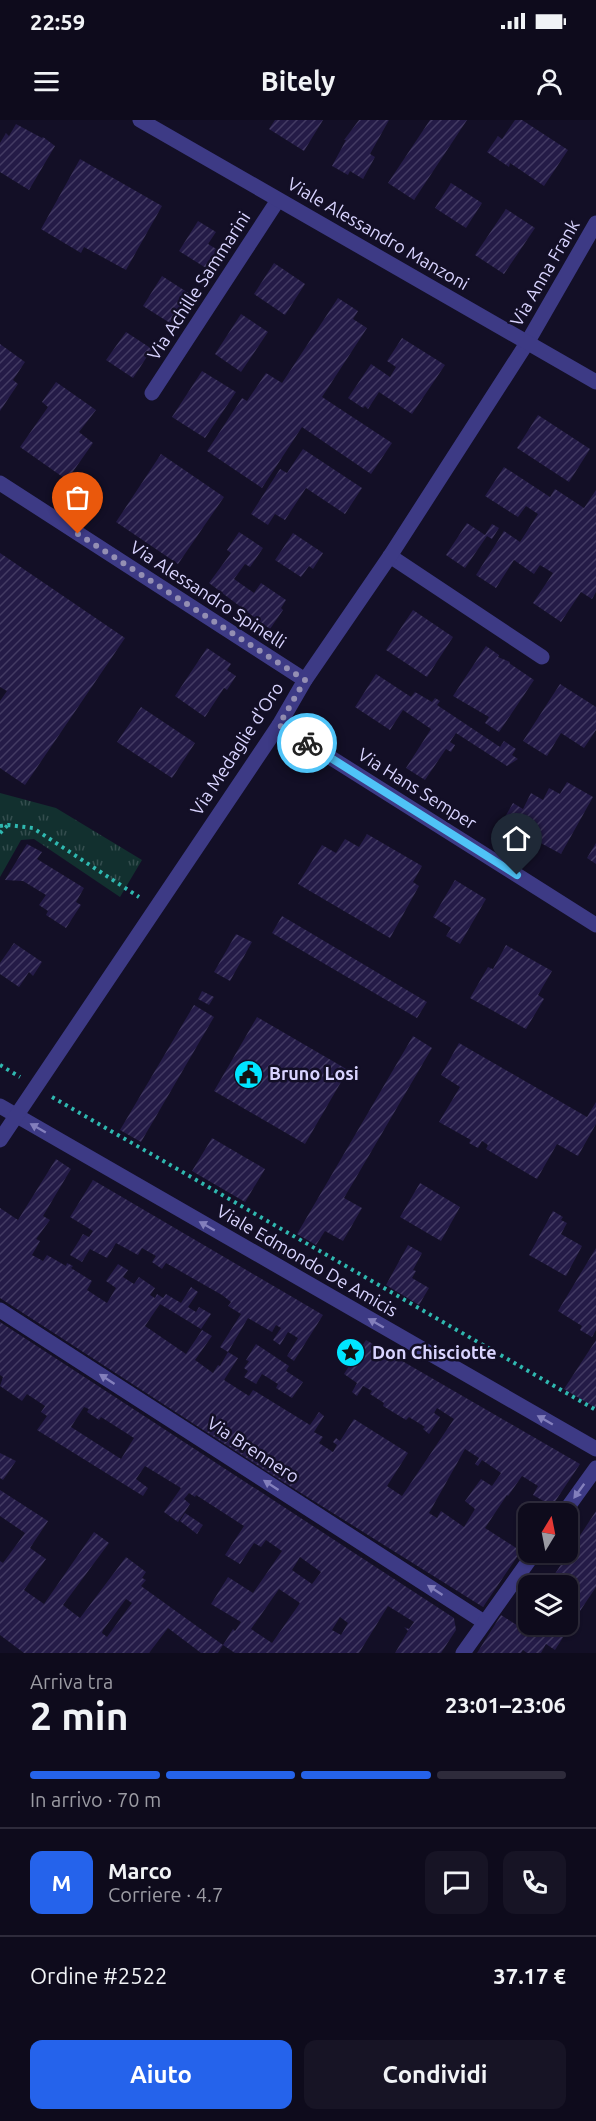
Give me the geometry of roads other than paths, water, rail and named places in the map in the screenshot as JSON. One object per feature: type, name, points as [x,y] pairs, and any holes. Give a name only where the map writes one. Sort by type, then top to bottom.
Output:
[{"type":"street","name":"Viale Alessandro Manzoni","points":[[140,120],[596,382]]},
{"type":"street","name":"Via Achille Sammarini","points":[[152,393],[278,200]]},
{"type":"street","name":"Via Anna Frank","points":[[527,343],[596,223]]},
{"type":"street","name":"Via Medaglie d'Oro","points":[[0,1140],[279,725],[305,680],[390,556],[527,343]]},
{"type":"street","name":"Via Alessandro Spinelli","points":[[0,483],[305,680]]},
{"type":"street","points":[[390,556],[542,657]]},
{"type":"street","name":"Via Hans Semper","points":[[279,725],[596,925]]},
{"type":"street","name":"Viale Edmondo De Amicis","points":[[0,1106],[596,1449]]},
{"type":"street","name":"Via Brennero","points":[[0,1310],[484,1622]]},
{"type":"street","points":[[571,1503],[596,1468]]},
{"type":"street","points":[[463,1653],[527,1563]]},
{"type":"place","name":"Bruno Losi","points":[[248,1074]]},
{"type":"place","name":"Don Chisciotte","points":[[351,1353]]}]
